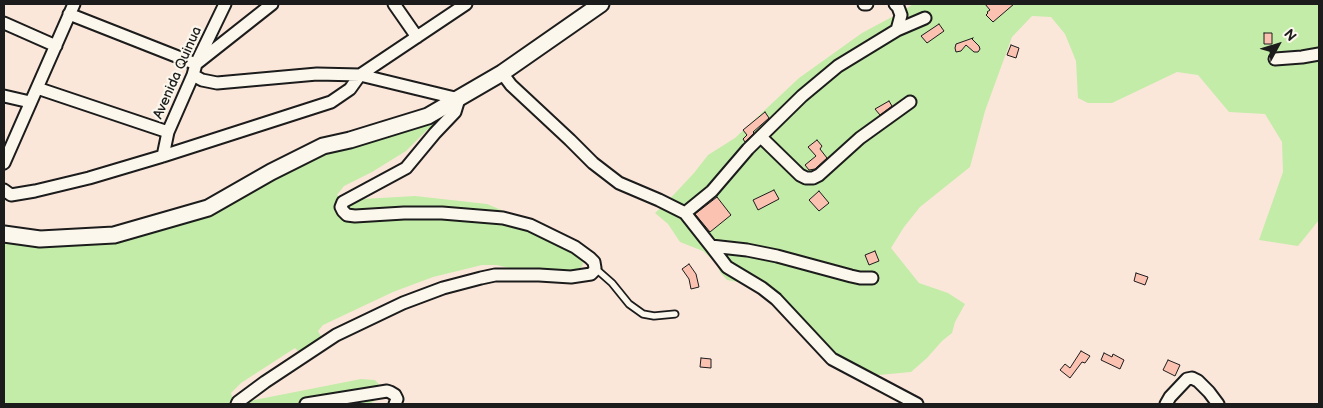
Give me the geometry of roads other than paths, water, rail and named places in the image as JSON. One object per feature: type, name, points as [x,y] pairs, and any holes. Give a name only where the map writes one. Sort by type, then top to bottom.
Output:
[{"type":"street","name":"Avenida Quinua","points":[[163,156],[168,132],[226,4]]},
{"type":"street","points":[[195,70],[272,4]]},
{"type":"street","points":[[394,4],[417,37]]},
{"type":"street","points":[[4,190],[11,195],[89,178],[330,102],[350,89],[360,75],[466,4]]},
{"type":"street","points":[[4,234],[40,240],[114,235],[208,208],[271,172],[323,146],[350,140],[428,116],[502,73],[601,4]]},
{"type":"street","points":[[895,4],[901,15],[898,30]]},
{"type":"street","points":[[4,163],[72,9],[195,70],[202,80],[217,83],[318,74],[360,75],[459,99]]},
{"type":"street","points":[[685,213],[712,191],[748,149],[802,96],[838,66],[898,30],[925,18]]},
{"type":"street","points":[[4,23],[56,46]]},
{"type":"street","points":[[1274,59],[1319,54]]},
{"type":"street","points":[[502,73],[511,85],[593,163],[619,183],[685,213],[727,267],[762,288],[776,299],[832,359],[918,404]]},
{"type":"street","points":[[37,88],[168,132]]},
{"type":"street","points":[[4,96],[30,102]]},
{"type":"street","points":[[237,404],[265,382],[336,335],[403,303],[443,288],[496,275],[571,277],[591,274],[594,271],[594,262],[590,258],[575,247],[530,224],[503,218],[442,213],[355,216],[348,215],[343,211],[341,207],[343,202],[406,168],[455,112],[459,99]]},
{"type":"street","points":[[761,136],[800,175],[812,178],[819,175],[860,138],[910,102]]},
{"type":"street","points":[[712,246],[770,254],[851,276],[872,278]]},
{"type":"street","points":[[1166,404],[1170,397],[1188,379],[1192,378],[1198,381],[1218,404]]},
{"type":"street","points":[[306,404],[387,391],[395,395],[396,404]]},
{"type":"lane","points":[[595,268],[612,283],[629,304],[643,314],[654,316],[674,314]]}]
